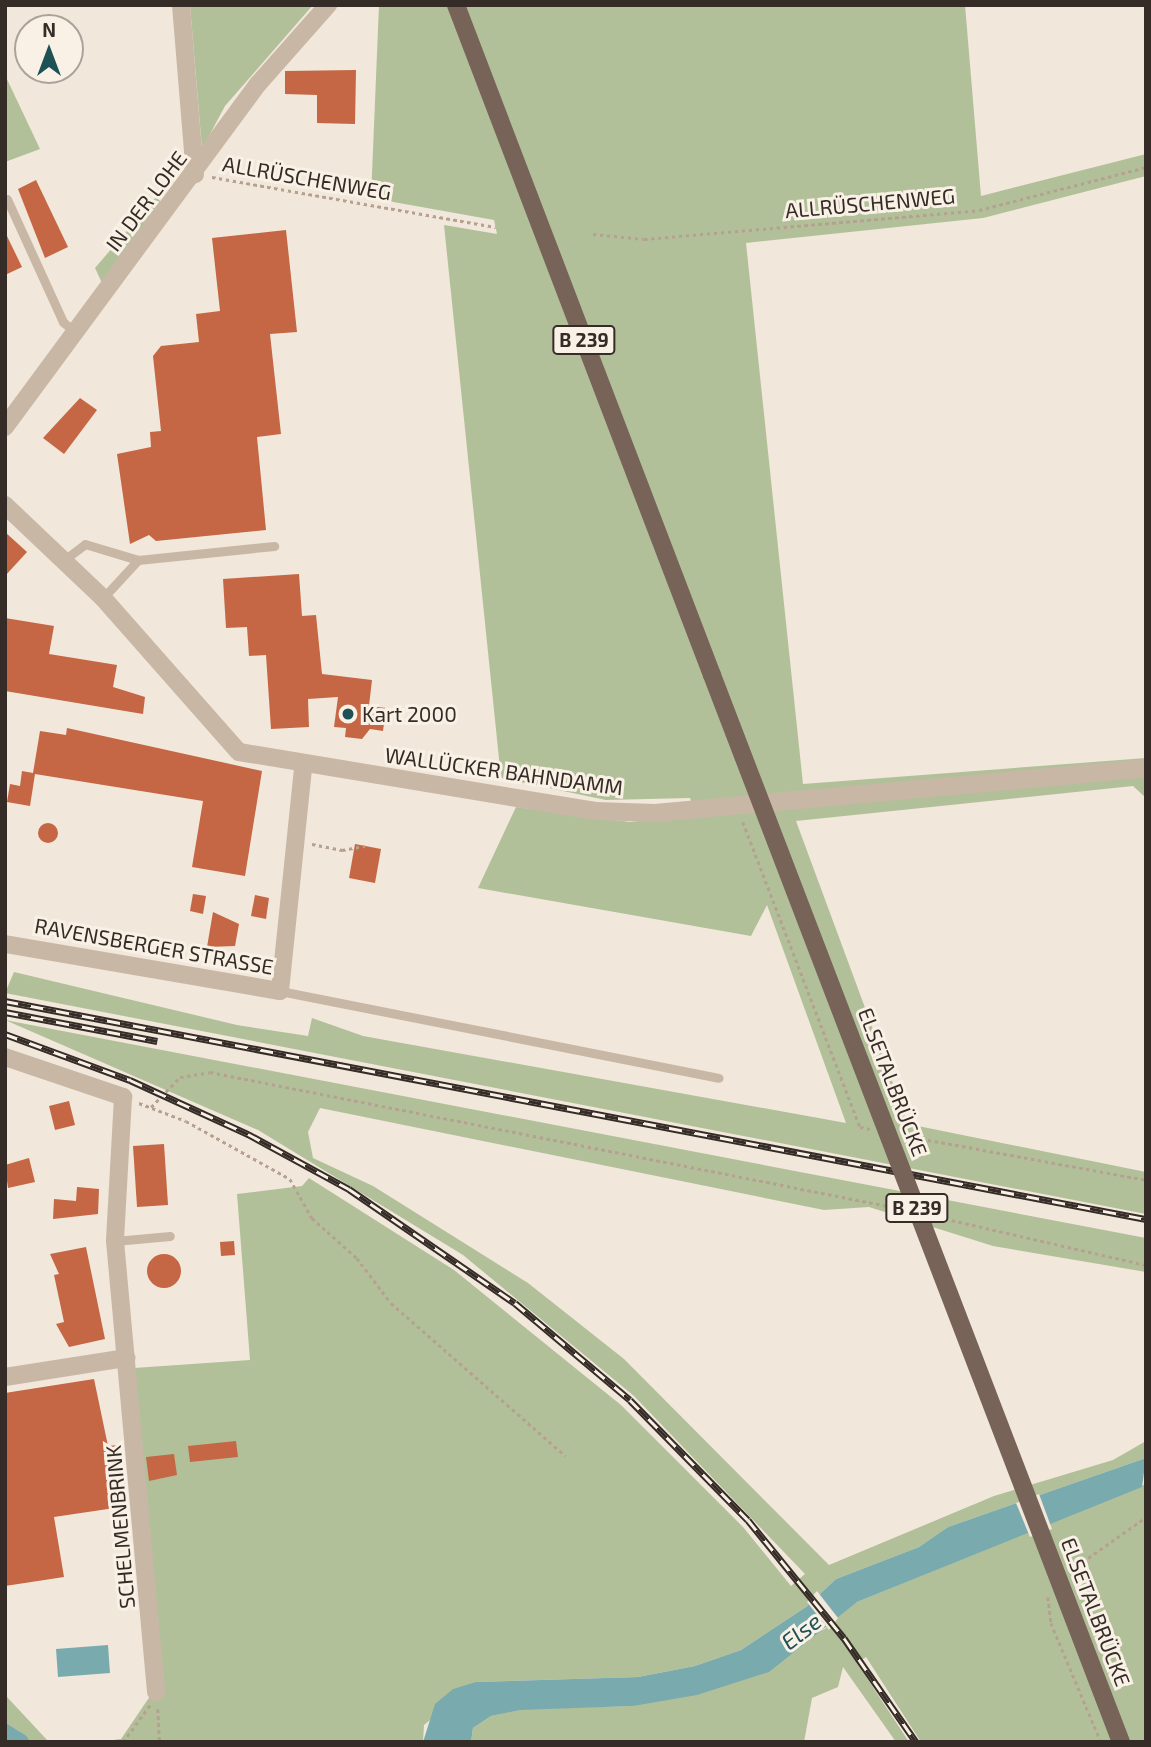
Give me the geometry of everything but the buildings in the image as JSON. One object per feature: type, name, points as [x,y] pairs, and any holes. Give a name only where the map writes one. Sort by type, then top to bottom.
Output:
[{"type":"main road","name":"ELSETALBRÜCKE","points":[[456,5],[1121,1742]]},
{"type":"street","points":[[181,5],[195,174]]},
{"type":"street","name":"IN DER LOHE","points":[[5,427],[195,174],[258,84],[328,5]]},
{"type":"street","name":"WALLÜCKER BAHNDAMM","points":[[5,505],[103,598],[226,743],[303,767],[595,811],[737,806],[1146,768]]},
{"type":"street","name":"RAVENSBERGER STRASSE","points":[[5,943],[280,991],[303,767]]},
{"type":"street","name":"SCHELMENBRINK","points":[[5,1057],[123,1097],[115,1241],[156,1692]]},
{"type":"street","points":[[5,1377],[127,1358]]},
{"type":"lane","points":[[7,199],[63,323],[76,333]]},
{"type":"lane","points":[[64,560],[85,544],[138,560],[274,546]]},
{"type":"lane","points":[[103,598],[138,560]]},
{"type":"lane","points":[[280,991],[718,1078]]},
{"type":"lane","points":[[115,1241],[170,1236]]},
{"type":"path","name":"ALLRÜSCHENWEG","points":[[593,234],[644,239],[979,209],[1146,167]]},
{"type":"path","name":"ALLRÜSCHENWEG","points":[[195,174],[496,227]]},
{"type":"path","points":[[737,806],[860,1127],[873,1130]]},
{"type":"path","points":[[295,840],[342,850],[365,846]]},
{"type":"path","points":[[151,1107],[180,1077],[210,1072],[907,1210]]},
{"type":"path","points":[[157,1110],[290,1179],[312,1218],[357,1258],[391,1303],[566,1457]]},
{"type":"path","points":[[901,1135],[1146,1180]]},
{"type":"path","points":[[933,1216],[1146,1265]]},
{"type":"path","points":[[123,1742],[156,1692]]},
{"type":"path","points":[[156,1692],[160,1742]]},
{"type":"green space","points":[[190,5],[313,5],[225,106],[202,149]]},
{"type":"green space","points":[[379,5],[965,5],[981,196],[1146,154],[1146,176],[983,218],[746,243],[803,784],[1146,758],[1146,798],[1133,786],[796,821],[908,1124],[1146,1172],[1146,1214],[5,993],[14,972],[237,1025],[308,1036],[312,1018],[363,1036],[846,1123],[767,905],[751,936],[478,888],[516,807],[630,822],[696,815],[690,798],[606,800],[501,778],[444,225],[497,234],[494,220],[371,198]]},
{"type":"green space","points":[[5,75],[40,149],[5,162]]},
{"type":"green space","points":[[156,197],[161,202],[103,285],[95,268]]},
{"type":"green space","points":[[5,1020],[1146,1238],[1146,1272],[993,1246],[869,1207],[824,1210],[320,1108],[308,1132],[313,1158],[373,1186],[528,1283],[624,1359],[829,1565],[994,1496],[1113,1460],[1146,1441],[1146,1458],[948,1527],[919,1547],[836,1579],[806,1607],[741,1650],[695,1666],[638,1677],[476,1682],[424,1725],[423,1742],[99,1742],[121,1739],[161,1680],[134,1368],[250,1360],[237,1194],[302,1186],[309,1178],[454,1270],[621,1405],[743,1527],[791,1586],[805,1574],[634,1396],[463,1255],[258,1130]]},
{"type":"green space","points":[[1146,1484],[1146,1742],[921,1742],[866,1657],[857,1663],[909,1742],[896,1742],[843,1667],[838,1687],[812,1698],[804,1742],[471,1742],[473,1728],[491,1716],[520,1709],[633,1706],[825,1629],[837,1612],[857,1602]]},
{"type":"green space","points":[[5,1694],[7,1697],[48,1741],[5,1742]]},
{"type":"water","name":"Else","points":[[1146,1458],[1142,1487],[857,1602],[769,1672],[697,1695],[633,1706],[520,1710],[491,1716],[473,1728],[471,1742],[423,1742],[435,1704],[453,1689],[476,1682],[638,1677],[695,1666],[741,1650],[806,1607],[836,1579],[919,1547],[948,1527]]},
{"type":"water","points":[[108,1645],[110,1673],[58,1677],[56,1649]]},
{"type":"pier","points":[[1039,1494],[1052,1529],[1030,1537],[1016,1503]]},
{"type":"pier","points":[[817,1591],[838,1618],[829,1630],[807,1602]]},
{"type":"waterway","points":[[5,1732],[21,1742]]},
{"type":"railway","points":[[5,1001],[1146,1219]]},
{"type":"railway","points":[[5,1012],[157,1041]]},
{"type":"railway","points":[[5,1034],[130,1080],[248,1134],[349,1189],[515,1303],[630,1400],[748,1520],[844,1638],[916,1742]]},
{"type":"place","name":"Kart 2000","points":[[348,714]]}]
